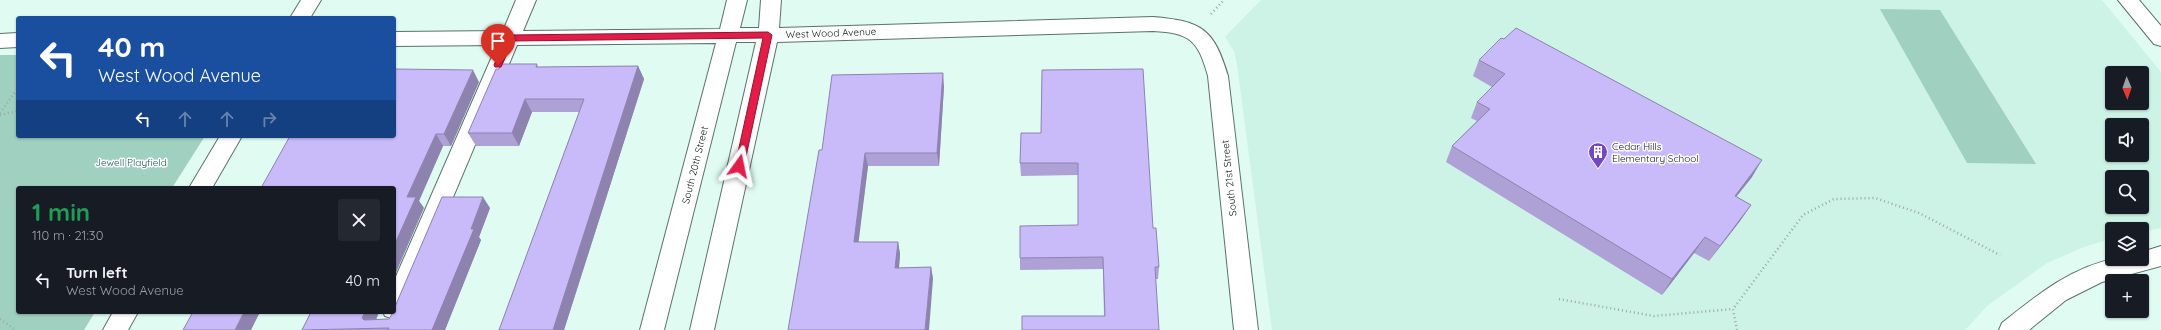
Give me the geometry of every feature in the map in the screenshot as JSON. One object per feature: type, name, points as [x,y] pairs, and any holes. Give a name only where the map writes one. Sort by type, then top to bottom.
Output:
[{"type":"street","points":[[301,16],[311,0]]},
{"type":"street","points":[[396,303],[526,0]]},
{"type":"street","name":"South 20th Street","points":[[652,330],[737,0]]},
{"type":"street","points":[[702,330],[768,35],[771,0]]},
{"type":"street","points":[[2128,0],[2161,39]]},
{"type":"street","name":"West Wood Avenue","points":[[396,39],[768,35],[1153,24],[1176,25],[1196,32]]},
{"type":"street","name":"South 21st Street","points":[[1196,32],[1208,45],[1218,76],[1246,330]]},
{"type":"street","points":[[0,41],[16,40]]},
{"type":"street","points":[[201,186],[229,138]]},
{"type":"street","points":[[2011,330],[2058,293],[2096,274],[2161,256]]},
{"type":"street","points":[[115,330],[125,314]]},
{"type":"street","points":[[385,330],[391,314]]},
{"type":"path","points":[[0,114],[16,91]]},
{"type":"path","points":[[0,114],[16,111]]},
{"type":"path","points":[[1736,330],[1733,309],[1803,215],[1834,199],[1875,198],[1919,213],[2000,255]]},
{"type":"path","points":[[1559,299],[1654,316],[1733,309]]},
{"type":"path","points":[[0,319],[16,330]]},
{"type":"shaded area","points":[[1261,0],[2102,0],[2161,72],[2161,228],[2149,231],[2149,222],[2105,222],[2105,240],[2084,247],[2047,263],[1987,306],[1965,330],[1272,330],[1237,64],[1234,51],[1225,37]]},
{"type":"green space","points":[[1880,9],[1940,10],[2036,164],[1967,163]]},
{"type":"green space","name":"Jewell Playfield","points":[[0,55],[16,55],[16,138],[204,138],[173,186],[16,186],[16,314],[94,314],[84,330],[0,330]]},
{"type":"building","name":"Cedar Hills Elementary School","points":[[1516,28],[1762,160],[1735,196],[1751,205],[1720,246],[1705,237],[1672,279],[1452,146],[1490,109],[1477,102],[1505,74],[1479,60],[1501,38],[1504,39]]},
{"type":"building","points":[[501,64],[537,64],[536,67],[638,66],[553,330],[499,330],[584,99],[525,99],[512,133],[468,133],[496,69],[499,69]]},
{"type":"building","points":[[396,69],[473,70],[444,134],[436,134],[407,197],[416,197],[396,242],[396,186],[262,186],[289,138],[396,138]]},
{"type":"building","points":[[1143,69],[1153,228],[1156,228],[1159,267],[1155,267],[1159,330],[1022,330],[1022,316],[1105,316],[1103,257],[1020,258],[1020,226],[1078,225],[1078,163],[1020,163],[1021,133],[1041,133],[1042,70]]},
{"type":"building","points":[[943,73],[937,153],[865,153],[854,242],[898,242],[895,268],[931,267],[925,330],[788,330],[819,150],[822,150],[832,75]]},
{"type":"building","points":[[442,197],[483,197],[471,229],[474,229],[432,330],[388,330],[389,328],[302,330],[310,314],[364,314],[362,318],[364,320],[389,319],[392,314],[396,314],[396,304]]},
{"type":"building","points":[[192,314],[243,314],[235,330],[183,330]]},
{"type":"place","name":"Cedar Hills Elementary School","points":[[1598,169]]},
{"type":"route","points":[[498,65],[510,38],[768,35],[739,166]]}]
